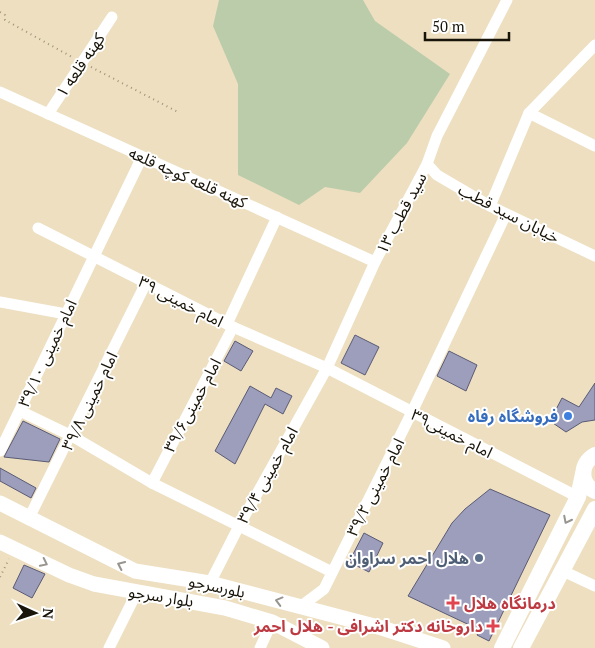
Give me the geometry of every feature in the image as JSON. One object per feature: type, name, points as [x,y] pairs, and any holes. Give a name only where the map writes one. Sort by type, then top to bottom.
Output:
[{"type":"main road","points":[[502,648],[578,497],[586,462],[595,455]]},
{"type":"main road","points":[[583,474],[587,485],[595,492]]},
{"type":"main road","points":[[521,648],[595,509]]},
{"type":"street","name":"سید قطب ۱۳","points":[[327,368],[375,262],[427,164],[436,136],[507,0]]},
{"type":"street","name":"کهنه قلعه ۱","points":[[48,114],[112,17]]},
{"type":"street","points":[[490,206],[529,113],[546,93],[595,44]]},
{"type":"street","name":"کهنه قلعه کوچه قلعه","points":[[0,93],[375,262]]},
{"type":"street","points":[[529,113],[595,146]]},
{"type":"street","name":"امام خمینی ۳۹/۱۰","points":[[0,451],[5,427],[20,411],[142,157]]},
{"type":"street","name":"خیابان سید قطب","points":[[427,164],[437,175],[490,206],[595,256]]},
{"type":"street","name":"امام خمینی ۳۹/۲","points":[[300,607],[324,589],[412,412],[506,214]]},
{"type":"street","name":"امام خمینی۳۹/۶","points":[[152,483],[230,325],[277,217]]},
{"type":"street","name":"امام خمینی ۳۹","points":[[38,228],[230,325],[327,368]]},
{"type":"street","name":"امام خمینی ۳۹/۸","points":[[30,518],[146,283]]},
{"type":"street","points":[[0,302],[66,314]]},
{"type":"street","name":"امام خمینی۳۹","points":[[327,368],[578,497]]},
{"type":"street","name":"امام خمینی ۳۹/۴","points":[[210,583],[239,526],[327,368]]},
{"type":"street","points":[[20,411],[72,436],[152,483],[332,572]]},
{"type":"street","name":"بلورسرجو","points":[[0,503],[119,565],[143,574],[210,583],[382,628],[444,648]]},
{"type":"street","name":"بلوار سرجو","points":[[0,542],[69,575],[94,584],[203,603],[272,622],[322,648]]},
{"type":"street","points":[[563,571],[595,586]]},
{"type":"street","points":[[109,648],[143,574]]},
{"type":"street","points":[[203,603],[210,583]]},
{"type":"street","points":[[260,648],[272,622]]},
{"type":"path","points":[[0,12],[5,15],[5,20],[178,112]]},
{"type":"path","points":[[0,577],[14,549]]},
{"type":"green space","points":[[219,0],[363,0],[375,21],[450,74],[407,143],[360,193],[325,187],[299,205],[238,175],[238,84],[213,26]]},
{"type":"building","points":[[355,335],[379,347],[365,375],[341,363]]},
{"type":"building","points":[[235,341],[253,351],[241,371],[224,361]]},
{"type":"building","points":[[449,351],[477,365],[466,391],[437,376]]},
{"type":"building","points":[[595,383],[595,420],[582,422],[566,432],[550,421],[562,398],[579,407]]},
{"type":"building","points":[[250,386],[271,398],[276,388],[292,396],[283,414],[265,404],[235,464],[215,451]]},
{"type":"building","points":[[23,421],[60,439],[49,462],[4,457]]},
{"type":"building","points":[[0,468],[36,488],[31,498],[0,481]]},
{"type":"building","name":"هلال احمر سراوان","points":[[490,489],[550,515],[489,641],[477,635],[480,630],[408,596],[452,523],[465,509]]},
{"type":"building","points":[[364,533],[383,543],[369,572],[349,562]]},
{"type":"building","points":[[24,565],[45,574],[32,598],[13,588]]},
{"type":"place","name":"فروشگاه رفاه","points":[[568,416]]},
{"type":"place","name":"هلال احمر سراوان","points":[[479,558]]},
{"type":"place","name":"درمانگاه هلال","points":[[453,603]]},
{"type":"place","name":"داروخانه دکتر اشرافی - هلال احمر","points":[[493,626]]}]
